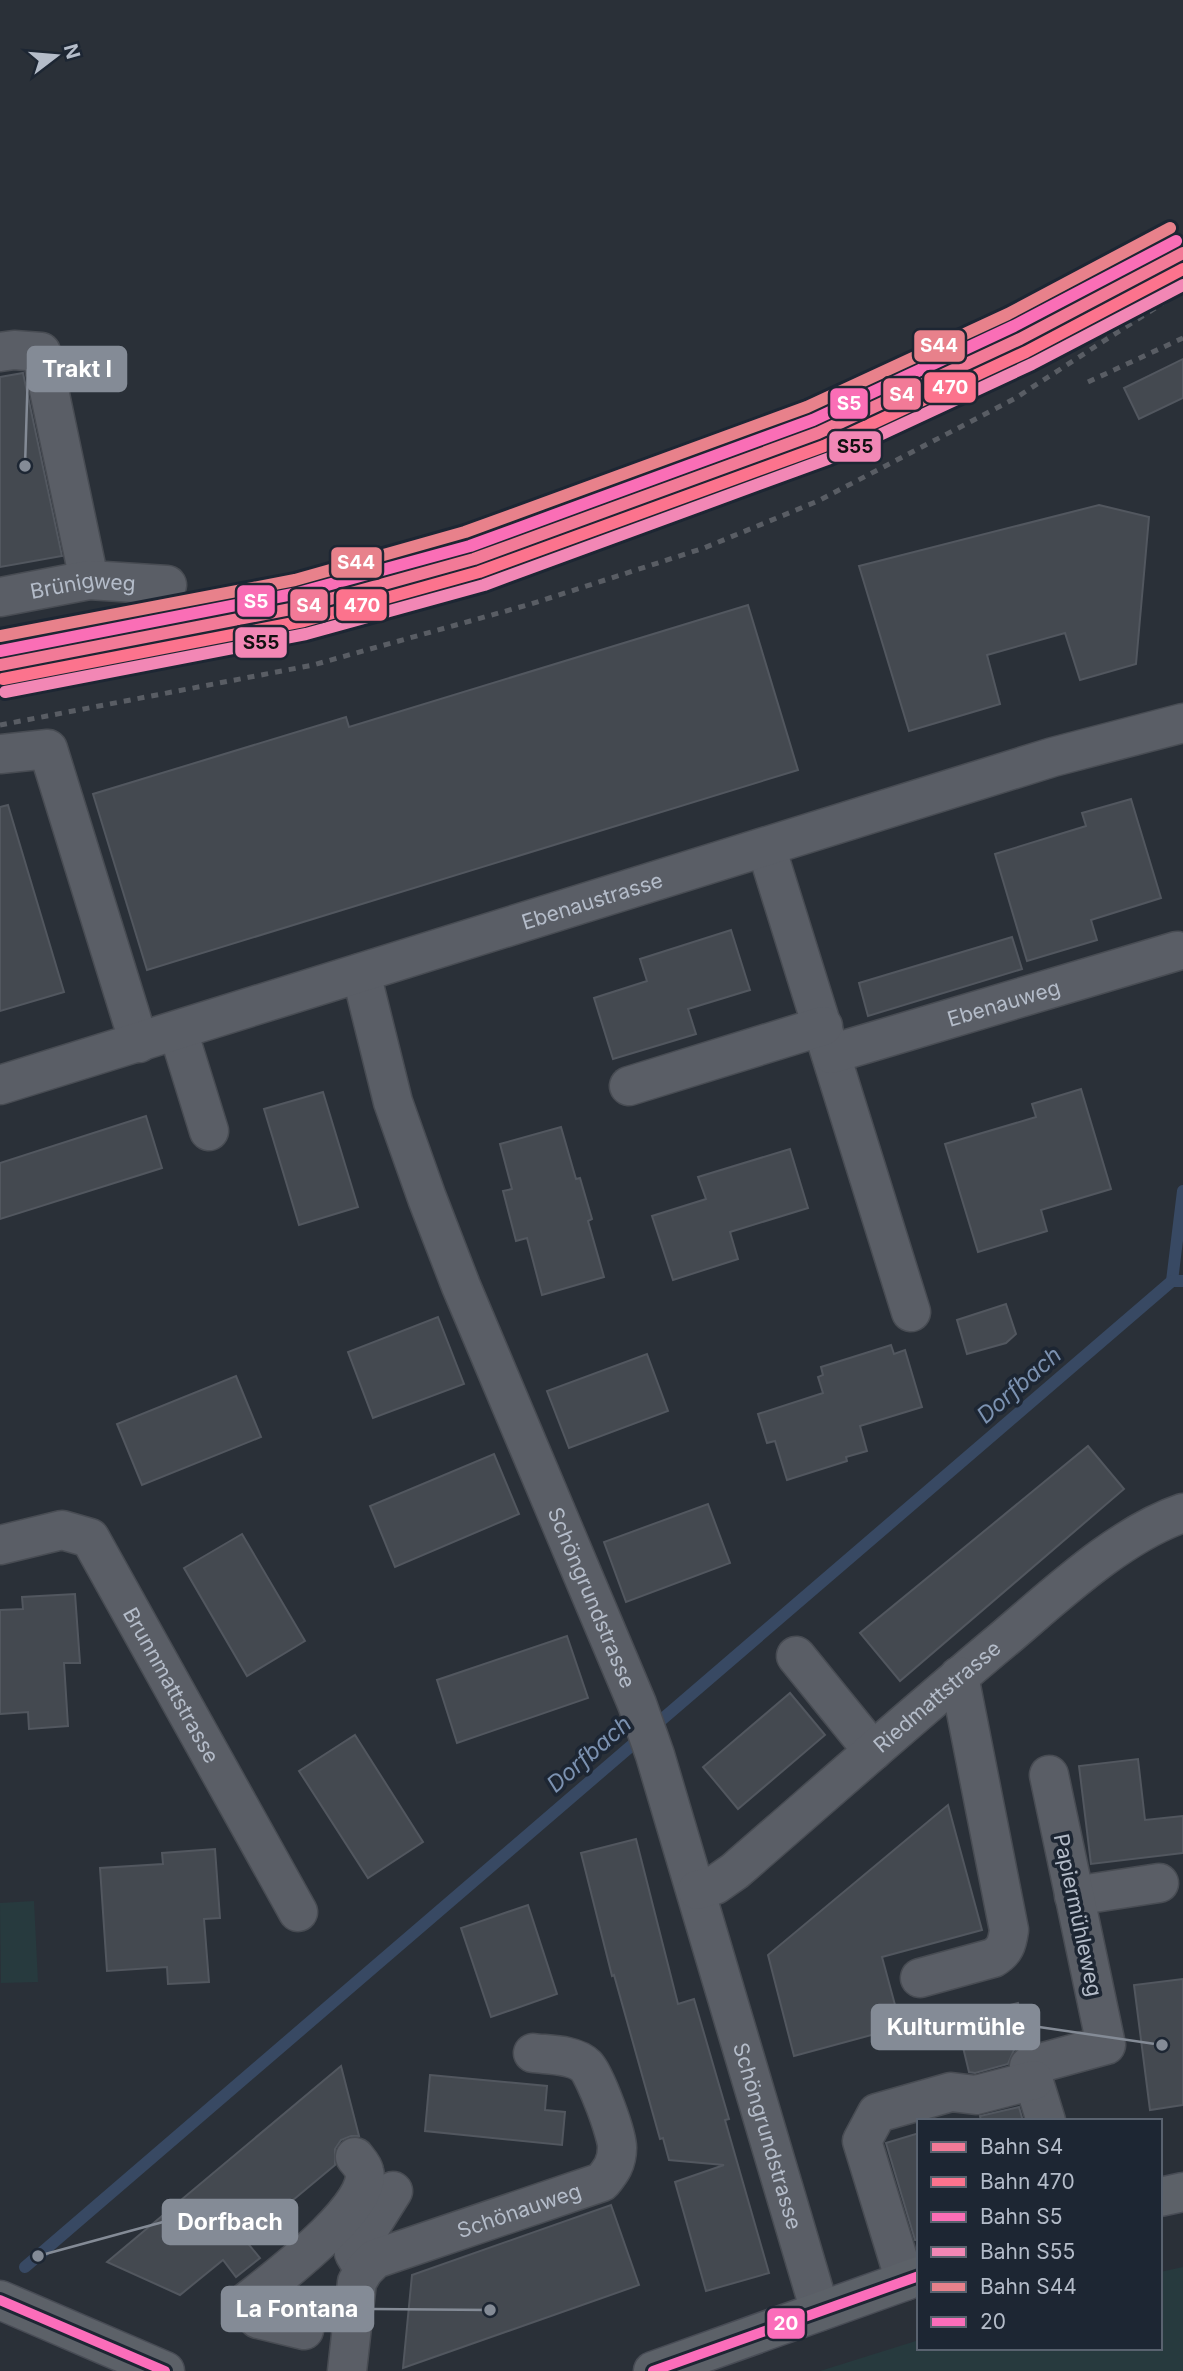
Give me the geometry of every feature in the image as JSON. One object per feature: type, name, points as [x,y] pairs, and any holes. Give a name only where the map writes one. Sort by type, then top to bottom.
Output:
[{"type":"main road","points":[[1162,2197],[1183,2192]]},
{"type":"main road","points":[[653,2371],[912,2278]]},
{"type":"main road","points":[[0,2300],[165,2371]]},
{"type":"street","points":[[0,352],[41,352],[89,580]]},
{"type":"street","name":"Brünigweg","points":[[0,597],[89,580],[167,584]]},
{"type":"street","name":"Ebenaustrasse","points":[[0,1085],[1053,757],[1183,723]]},
{"type":"street","points":[[0,754],[48,749],[139,1043]]},
{"type":"street","points":[[766,847],[911,1312]]},
{"type":"street","name":"Ebenauweg","points":[[629,1086],[827,1040],[1177,951]]},
{"type":"street","name":"Schöngrundstrasse","points":[[361,973],[393,1102],[427,1198],[466,1299],[637,1704],[655,1755],[820,2311]]},
{"type":"street","points":[[178,1031],[209,1131]]},
{"type":"street","name":"Riedmattstrasse","points":[[697,1890],[716,1884],[735,1871],[1067,1586],[1130,1538],[1162,1520],[1183,1513]]},
{"type":"street","name":"Brunnmattstrasse","points":[[0,1545],[62,1530],[90,1538],[299,1912]]},
{"type":"street","points":[[796,1656],[873,1751]]},
{"type":"street","points":[[920,1978],[993,1958],[1002,1953],[1008,1942],[1009,1930],[959,1676]]},
{"type":"street","name":"Papiermühleweg","points":[[1034,2080],[1029,2066],[1106,2045],[1049,1775]]},
{"type":"street","points":[[1074,1896],[1159,1882]]},
{"type":"street","name":"Schönauweg","points":[[347,2253],[375,2259],[602,2182],[614,2167],[618,2145],[597,2086],[585,2065],[569,2058],[533,2053]]},
{"type":"street","points":[[912,2278],[862,2141],[877,2113],[951,2092],[976,2095],[1034,2080],[1045,2119]]},
{"type":"street","points":[[347,2371],[357,2281],[347,2253],[356,2199],[365,2179],[364,2170],[355,2157]]},
{"type":"street","points":[[304,2330],[258,2319],[244,2304],[347,2253],[393,2190]]},
{"type":"green space","points":[[34,1901],[38,1982],[1,1983],[0,1903]]},
{"type":"green space","points":[[1183,2267],[1183,2371],[820,2371],[917,2341],[917,2350],[1162,2350],[1162,2272]]},
{"type":"building","points":[[1183,359],[1183,398],[1139,419],[1124,388]]},
{"type":"building","points":[[23,373],[62,556],[0,567],[0,377]]},
{"type":"building","points":[[1099,505],[1149,517],[1136,664],[1080,680],[1065,633],[987,655],[1000,704],[909,731],[859,566]]},
{"type":"building","points":[[748,605],[798,770],[147,970],[93,794],[346,717],[349,727]]},
{"type":"building","points":[[1131,799],[1161,898],[1091,920],[1097,940],[1027,961],[995,854],[1086,826],[1082,813]]},
{"type":"building","points":[[8,805],[64,992],[0,1011],[0,807]]},
{"type":"building","points":[[731,930],[750,990],[688,1009],[696,1034],[613,1059],[594,998],[647,981],[640,959]]},
{"type":"building","points":[[1012,937],[1022,969],[868,1016],[859,983]]},
{"type":"building","points":[[1081,1089],[1111,1189],[1041,1210],[1047,1231],[978,1252],[945,1144],[1036,1117],[1032,1104]]},
{"type":"building","points":[[323,1092],[358,1207],[299,1225],[264,1109]]},
{"type":"building","points":[[146,1116],[162,1168],[0,1219],[0,1163]]},
{"type":"building","points":[[561,1127],[576,1179],[580,1178],[592,1219],[588,1221],[604,1277],[542,1295],[527,1238],[516,1241],[503,1191],[512,1189],[500,1144]]},
{"type":"building","points":[[790,1149],[808,1208],[730,1232],[738,1259],[673,1280],[652,1216],[706,1199],[698,1177]]},
{"type":"building","points":[[1006,1304],[1016,1334],[1006,1343],[967,1354],[957,1320]]},
{"type":"building","points":[[438,1317],[464,1384],[373,1418],[348,1352]]},
{"type":"building","points":[[891,1345],[894,1354],[905,1350],[922,1407],[860,1426],[867,1451],[846,1457],[847,1461],[787,1480],[775,1441],[767,1443],[758,1414],[823,1393],[818,1377],[823,1375],[821,1367]]},
{"type":"building","points":[[647,1354],[668,1411],[569,1448],[547,1391]]},
{"type":"building","points":[[236,1376],[261,1437],[142,1485],[117,1424]]},
{"type":"building","points":[[1088,1446],[1124,1489],[900,1681],[860,1633]]},
{"type":"building","points":[[494,1454],[519,1514],[395,1567],[370,1506]]},
{"type":"building","points":[[708,1504],[730,1563],[626,1602],[604,1542]]},
{"type":"building","points":[[242,1534],[305,1641],[247,1676],[184,1568]]},
{"type":"building","points":[[75,1594],[80,1663],[64,1663],[68,1726],[29,1729],[28,1712],[0,1714],[0,1610],[23,1609],[22,1597]]},
{"type":"building","points":[[567,1636],[588,1698],[457,1743],[437,1680]]},
{"type":"building","points":[[790,1693],[825,1735],[738,1809],[703,1767]]},
{"type":"building","points":[[355,1735],[423,1842],[368,1878],[299,1771]]},
{"type":"building","points":[[1138,1759],[1145,1820],[1183,1816],[1183,1853],[1091,1864],[1079,1766]]},
{"type":"building","points":[[948,1805],[982,1930],[882,1957],[901,2027],[794,2056],[768,1955]]},
{"type":"building","points":[[636,1839],[678,2004],[694,1999],[769,2273],[706,2291],[675,2182],[724,2165],[669,2160],[663,2138],[660,2139],[614,1975],[612,1976],[581,1853]]},
{"type":"building","points":[[215,1849],[220,1918],[204,1919],[209,1982],[168,1984],[167,1967],[107,1971],[100,1868],[163,1864],[162,1853]]},
{"type":"building","points":[[528,1905],[557,1994],[491,2017],[461,1928]]},
{"type":"building","points":[[1183,1979],[1183,2105],[1150,2110],[1134,1985]]},
{"type":"building","points":[[1018,2003],[1028,2044],[1014,2050],[1008,2064],[975,2073],[969,2072],[956,2018]]},
{"type":"building","points":[[341,2066],[359,2136],[341,2140],[335,2149],[335,2165],[245,2240],[260,2258],[236,2277],[223,2260],[180,2295],[107,2262]]},
{"type":"building","points":[[430,2075],[547,2086],[545,2110],[565,2112],[562,2145],[425,2131]]},
{"type":"building","points":[[1019,2107],[1022,2119],[981,2119],[980,2116]]},
{"type":"building","points":[[917,2134],[917,2240],[915,2240],[886,2143]]},
{"type":"building","points":[[611,2205],[639,2285],[403,2368],[412,2275]]},
{"type":"waterway","points":[[1172,1281],[1183,1191]]},
{"type":"waterway","name":"Dorfbach","points":[[25,2267],[1172,1281],[1183,1281]]},
{"type":"railway","points":[[0,725],[313,665],[531,604],[704,548],[818,501],[1014,399],[1183,290]]},
{"type":"railway","points":[[1088,382],[1183,338]]},
{"type":"rail line","name":"S44","points":[[0,636],[295,580],[465,532],[807,407],[1008,314],[1170,228]]},
{"type":"rail line","name":"S5","points":[[0,651],[298,593],[470,546],[813,420],[1014,326],[1176,241]]},
{"type":"rail line","name":"S4","points":[[0,665],[301,607],[474,559],[818,433],[1020,339],[1183,253]]},
{"type":"rail line","name":"470","points":[[3,679],[304,621],[479,572],[824,446],[1026,352],[1183,269]]},
{"type":"rail line","name":"S55","points":[[5,692],[306,634],[484,585],[830,458],[1032,364],[1183,285]]},
{"type":"transit line","name":"20","points":[[653,2371],[917,2277]]},
{"type":"transit line","name":"20","points":[[0,2300],[165,2371]]},
{"type":"place","name":"Trakt I","points":[[25,466]]},
{"type":"place","name":"Kulturmühle","points":[[1162,2045]]},
{"type":"place","name":"Dorfbach","points":[[38,2256]]},
{"type":"place","name":"La Fontana","points":[[490,2310]]}]
